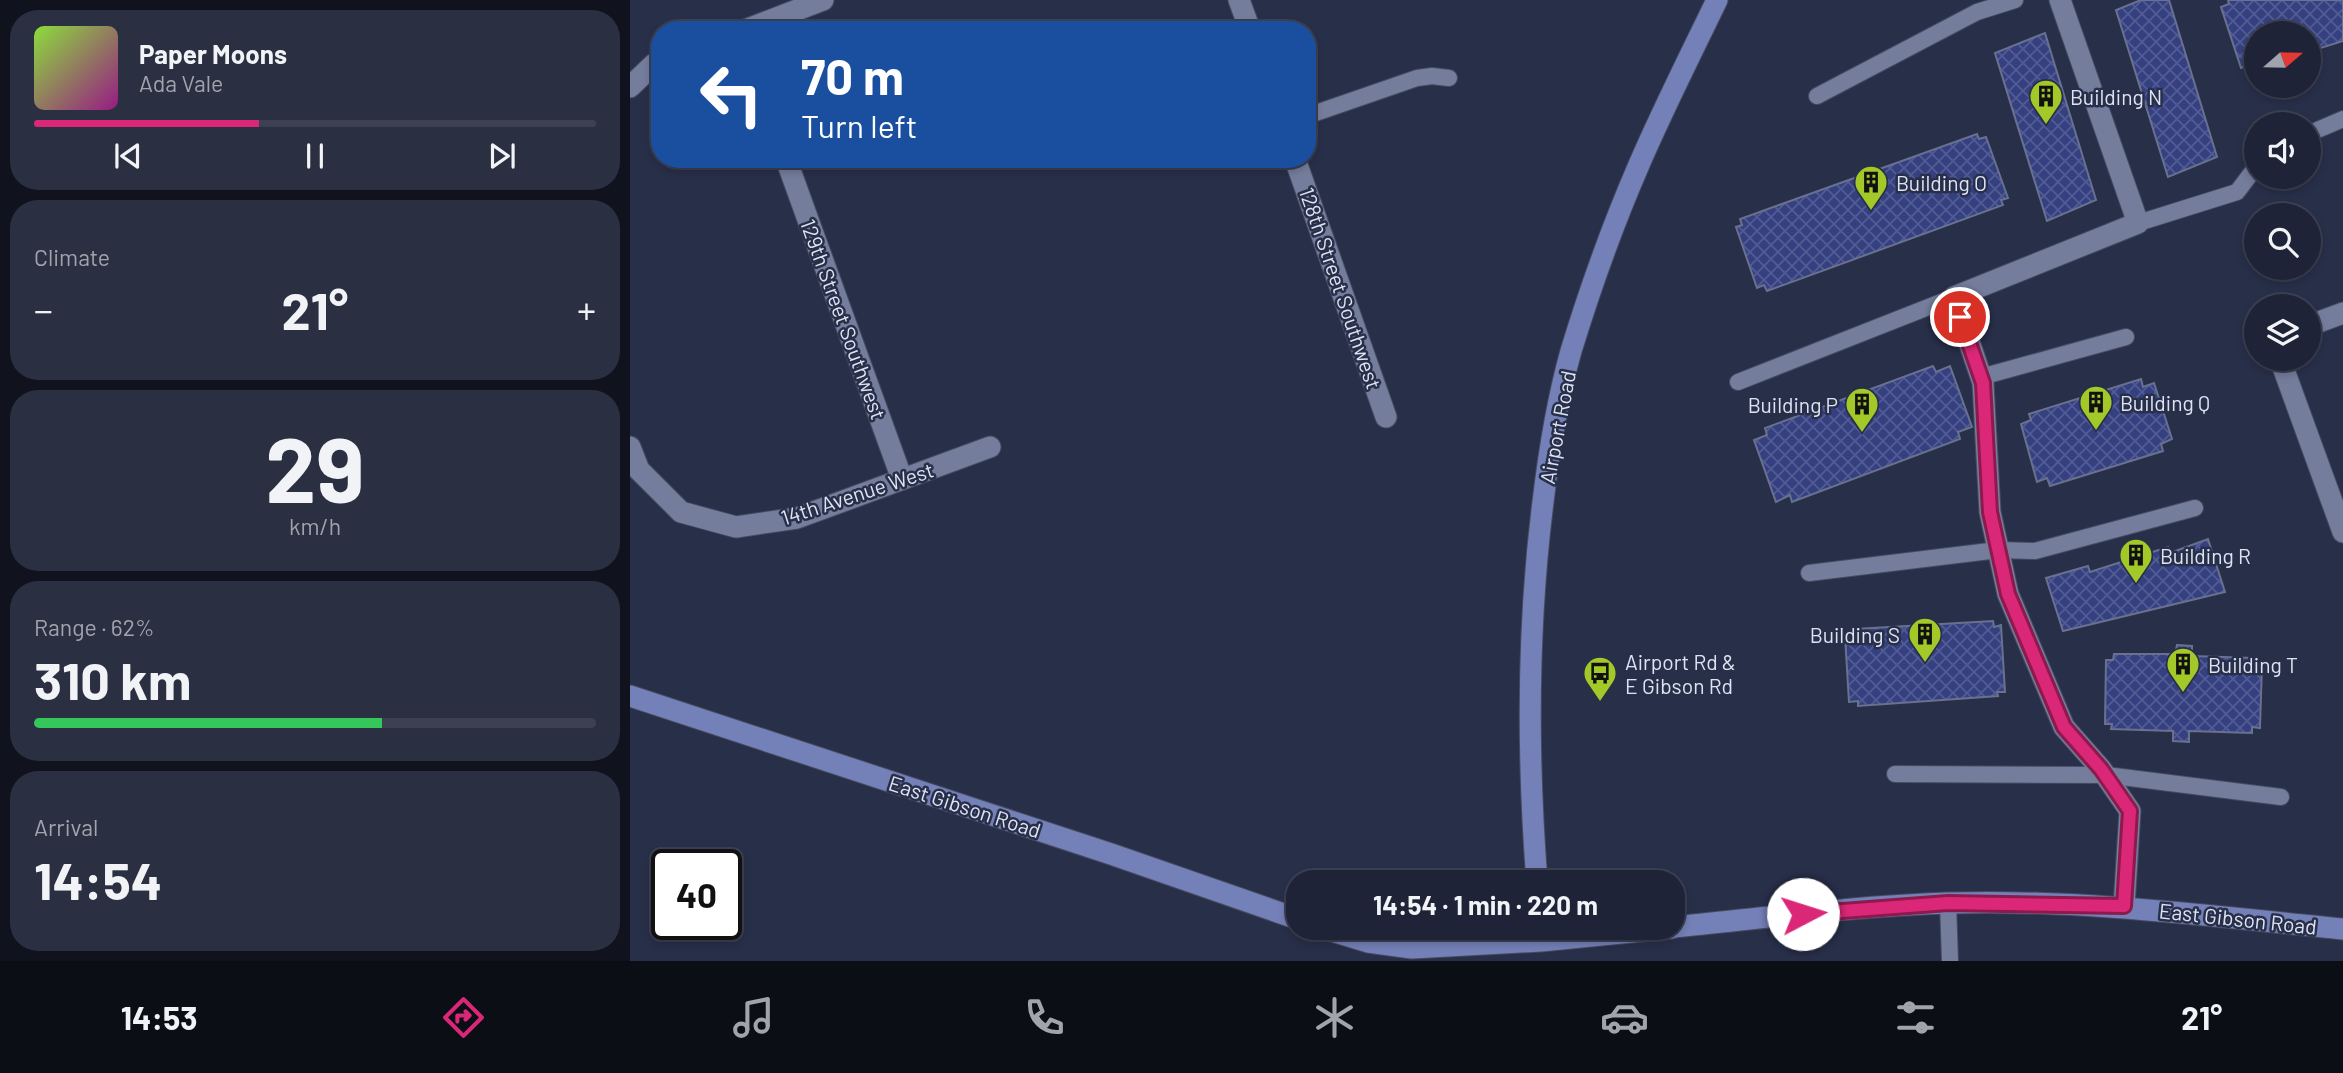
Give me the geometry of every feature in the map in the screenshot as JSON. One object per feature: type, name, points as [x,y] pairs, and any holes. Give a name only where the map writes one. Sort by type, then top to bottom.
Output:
[{"type":"street","points":[[768,21],[823,0]]},
{"type":"street","points":[[1239,0],[1247,21]]},
{"type":"street","name":"Airport Road","points":[[1536,870],[1529,762],[1530,650],[1534,580],[1551,439],[1571,352],[1604,253],[1637,168],[1717,0]]},
{"type":"street","points":[[2060,0],[2138,223],[1954,297],[1981,377],[1990,512],[2008,594],[2064,727],[2106,775],[2130,811],[2124,906]]},
{"type":"street","points":[[630,87],[651,67]]},
{"type":"street","name":"129th Street Southwest","points":[[789,168],[902,479]]},
{"type":"street","name":"128th Street Southwest","points":[[1298,168],[1386,417]]},
{"type":"street","points":[[2321,321],[2343,313]]},
{"type":"street","points":[[2284,371],[2343,532]]},
{"type":"street","name":"14th Avenue West","points":[[630,447],[639,470],[681,512],[736,527],[797,518],[990,447]]},
{"type":"street","name":"East Gibson Road","points":[[630,696],[1111,854],[1286,915]]},
{"type":"street","name":"East Gibson Road","points":[[1685,927],[1829,911],[1948,903],[2124,906],[2343,929]]},
{"type":"street","name":"East Gibson Road","points":[[1361,940],[1412,948],[1568,940]]},
{"type":"lane","points":[[1818,96],[1977,12],[2015,0]]},
{"type":"lane","points":[[1316,113],[1417,78],[1449,78]]},
{"type":"lane","points":[[2321,128],[2343,119]]},
{"type":"lane","points":[[2138,223],[2237,192],[2244,183]]},
{"type":"lane","points":[[1738,382],[1954,297]]},
{"type":"lane","points":[[1981,377],[2126,337]]},
{"type":"lane","points":[[1809,573],[1998,550],[2035,551],[2195,508]]},
{"type":"lane","points":[[1895,774],[2106,775],[2281,797]]},
{"type":"lane","points":[[1948,903],[1950,961]]},
{"type":"building","points":[[2141,0],[2169,0],[2217,157],[2168,177],[2116,10]]},
{"type":"building","points":[[2228,0],[2343,0],[2343,41],[2321,48],[2321,21],[2244,21],[2244,67],[2241,68],[2221,7],[2229,4]]},
{"type":"building","name":"Building N","points":[[2045,33],[2096,200],[2047,221],[1995,53]]},
{"type":"building","name":"Building O","points":[[1977,134],[1979,139],[1986,137],[2008,198],[2001,200],[2003,205],[1767,291],[1764,285],[1757,288],[1736,227],[1742,225],[1740,219]]},
{"type":"building","name":"Building P","points":[[1933,366],[1936,372],[1950,366],[1972,427],[1958,432],[1960,439],[1792,502],[1790,495],[1776,502],[1754,440],[1767,435],[1765,428]]},
{"type":"building","name":"Building Q","points":[[2141,379],[2143,387],[2154,383],[2172,439],[2161,444],[2163,451],[2050,486],[2047,478],[2037,482],[2021,424],[2031,420],[2029,414]]},
{"type":"building","name":"Building R","points":[[2208,539],[2225,592],[2063,631],[2046,578],[2088,566],[2090,572],[2168,547],[2170,553]]},
{"type":"building","name":"Building S","points":[[1993,621],[1994,627],[2001,625],[2005,692],[1997,692],[1998,696],[1858,706],[1858,701],[1849,702],[1845,636],[1853,634],[1855,629]]},
{"type":"building","name":"Building T","points":[[2177,645],[2192,646],[2192,656],[2254,658],[2254,664],[2262,664],[2260,728],[2252,727],[2252,733],[2189,731],[2189,742],[2173,741],[2173,731],[2111,729],[2112,724],[2105,724],[2106,660],[2113,660],[2114,654],[2175,654]]},
{"type":"place","name":"Building N","points":[[2046,126]]},
{"type":"place","name":"Building O","points":[[1871,212]]},
{"type":"place","name":"Building Q","points":[[2096,432]]},
{"type":"place","name":"Building P","points":[[1862,434]]},
{"type":"place","name":"Building R","points":[[2136,585]]},
{"type":"place","name":"Building S","points":[[1925,664]]},
{"type":"place","name":"Building T","points":[[2183,694]]},
{"type":"place","name":"Airport Rd & E Gibson Rd","points":[[1600,703]]},
{"type":"route","points":[[1803,914],[1948,903],[2124,906],[2130,811],[2101,769],[2064,727],[2008,594],[1990,512],[1983,383],[1960,317]]}]
